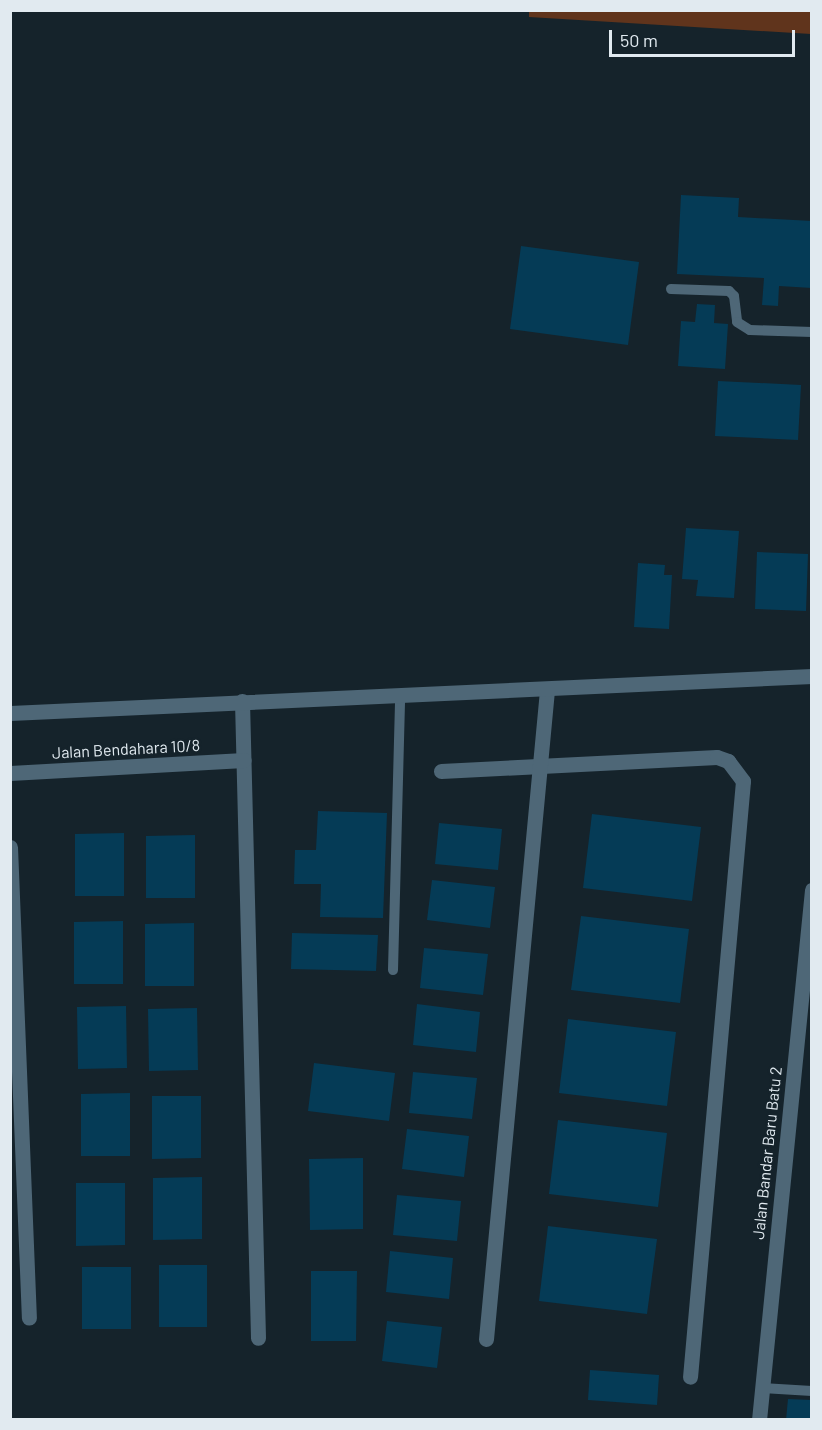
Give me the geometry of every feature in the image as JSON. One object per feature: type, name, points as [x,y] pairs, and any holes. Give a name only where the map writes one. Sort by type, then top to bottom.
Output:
[{"type":"street","points":[[10,714],[242,701],[547,690],[812,676]]},
{"type":"street","points":[[486,1338],[547,690]]},
{"type":"street","points":[[242,701],[258,1338]]},
{"type":"street","points":[[441,771],[717,757],[728,761],[743,781],[690,1377]]},
{"type":"street","name":"Jalan Bendahara 10/8","points":[[10,773],[244,760]]},
{"type":"street","points":[[10,847],[29,1318]]},
{"type":"street","name":"Jalan Bandar Baru Batu 2","points":[[759,1419],[805,1019],[812,890]]},
{"type":"lane","points":[[671,290],[729,291],[742,328],[812,332]]},
{"type":"lane","points":[[393,970],[400,695]]},
{"type":"lane","points":[[762,1388],[812,1391]]},
{"type":"shaded area","points":[[529,11],[811,11],[811,34],[529,17]]},
{"type":"building","points":[[681,195],[739,198],[738,217],[812,221],[812,288],[779,286],[778,306],[762,305],[764,278],[677,274]]},
{"type":"building","points":[[521,246],[639,262],[628,345],[510,329]]},
{"type":"building","points":[[697,304],[715,305],[714,323],[728,324],[725,369],[678,366],[681,321],[695,322]]},
{"type":"building","points":[[718,381],[801,385],[798,440],[715,436]]},
{"type":"building","points":[[686,528],[739,531],[734,598],[696,596],[698,580],[682,579]]},
{"type":"building","points":[[757,552],[808,554],[806,611],[755,609]]},
{"type":"building","points":[[638,563],[665,565],[664,575],[672,575],[669,629],[634,627]]},
{"type":"building","points":[[318,811],[387,813],[383,918],[320,917],[321,884],[294,884],[295,850],[316,850]]},
{"type":"building","points":[[592,814],[701,827],[692,901],[583,888]]},
{"type":"building","points":[[439,823],[502,829],[498,870],[435,864]]},
{"type":"building","points":[[124,833],[124,896],[75,896],[75,834]]},
{"type":"building","points":[[195,835],[195,898],[146,898],[146,836]]},
{"type":"building","points":[[432,880],[495,887],[490,928],[427,920]]},
{"type":"building","points":[[581,916],[689,929],[680,1003],[571,990]]},
{"type":"building","points":[[123,921],[123,984],[74,984],[74,922]]},
{"type":"building","points":[[194,923],[194,986],[145,986],[145,924]]},
{"type":"building","points":[[292,933],[378,935],[376,971],[291,969]]},
{"type":"building","points":[[424,948],[488,954],[483,995],[420,988]]},
{"type":"building","points":[[417,1004],[480,1012],[476,1052],[413,1045]]},
{"type":"building","points":[[126,1006],[127,1068],[78,1069],[77,1007]]},
{"type":"building","points":[[197,1008],[198,1070],[149,1071],[148,1009]]},
{"type":"building","points":[[568,1019],[676,1032],[667,1106],[559,1093]]},
{"type":"building","points":[[314,1063],[395,1073],[389,1121],[308,1111]]},
{"type":"building","points":[[413,1072],[477,1078],[472,1119],[409,1113]]},
{"type":"building","points":[[130,1093],[130,1156],[81,1156],[81,1094]]},
{"type":"building","points":[[152,1096],[201,1096],[201,1158],[152,1159]]},
{"type":"building","points":[[558,1120],[667,1133],[658,1207],[549,1194]]},
{"type":"building","points":[[407,1129],[469,1136],[464,1177],[402,1169]]},
{"type":"building","points":[[363,1158],[363,1229],[310,1230],[309,1159]]},
{"type":"building","points":[[202,1177],[202,1239],[153,1240],[153,1178]]},
{"type":"building","points":[[76,1183],[125,1183],[125,1245],[76,1246]]},
{"type":"building","points":[[397,1195],[461,1201],[457,1241],[393,1235]]},
{"type":"building","points":[[548,1226],[657,1239],[647,1314],[539,1301]]},
{"type":"building","points":[[390,1251],[453,1258],[449,1299],[386,1292]]},
{"type":"building","points":[[159,1265],[207,1265],[207,1327],[159,1327]]},
{"type":"building","points":[[82,1267],[131,1267],[131,1329],[82,1329]]},
{"type":"building","points":[[311,1271],[357,1271],[356,1341],[311,1341]]},
{"type":"building","points":[[387,1321],[442,1327],[437,1368],[382,1361]]},
{"type":"building","points":[[590,1370],[659,1375],[657,1405],[588,1400]]},
{"type":"building","points":[[788,1399],[812,1400],[812,1420],[786,1420]]}]
